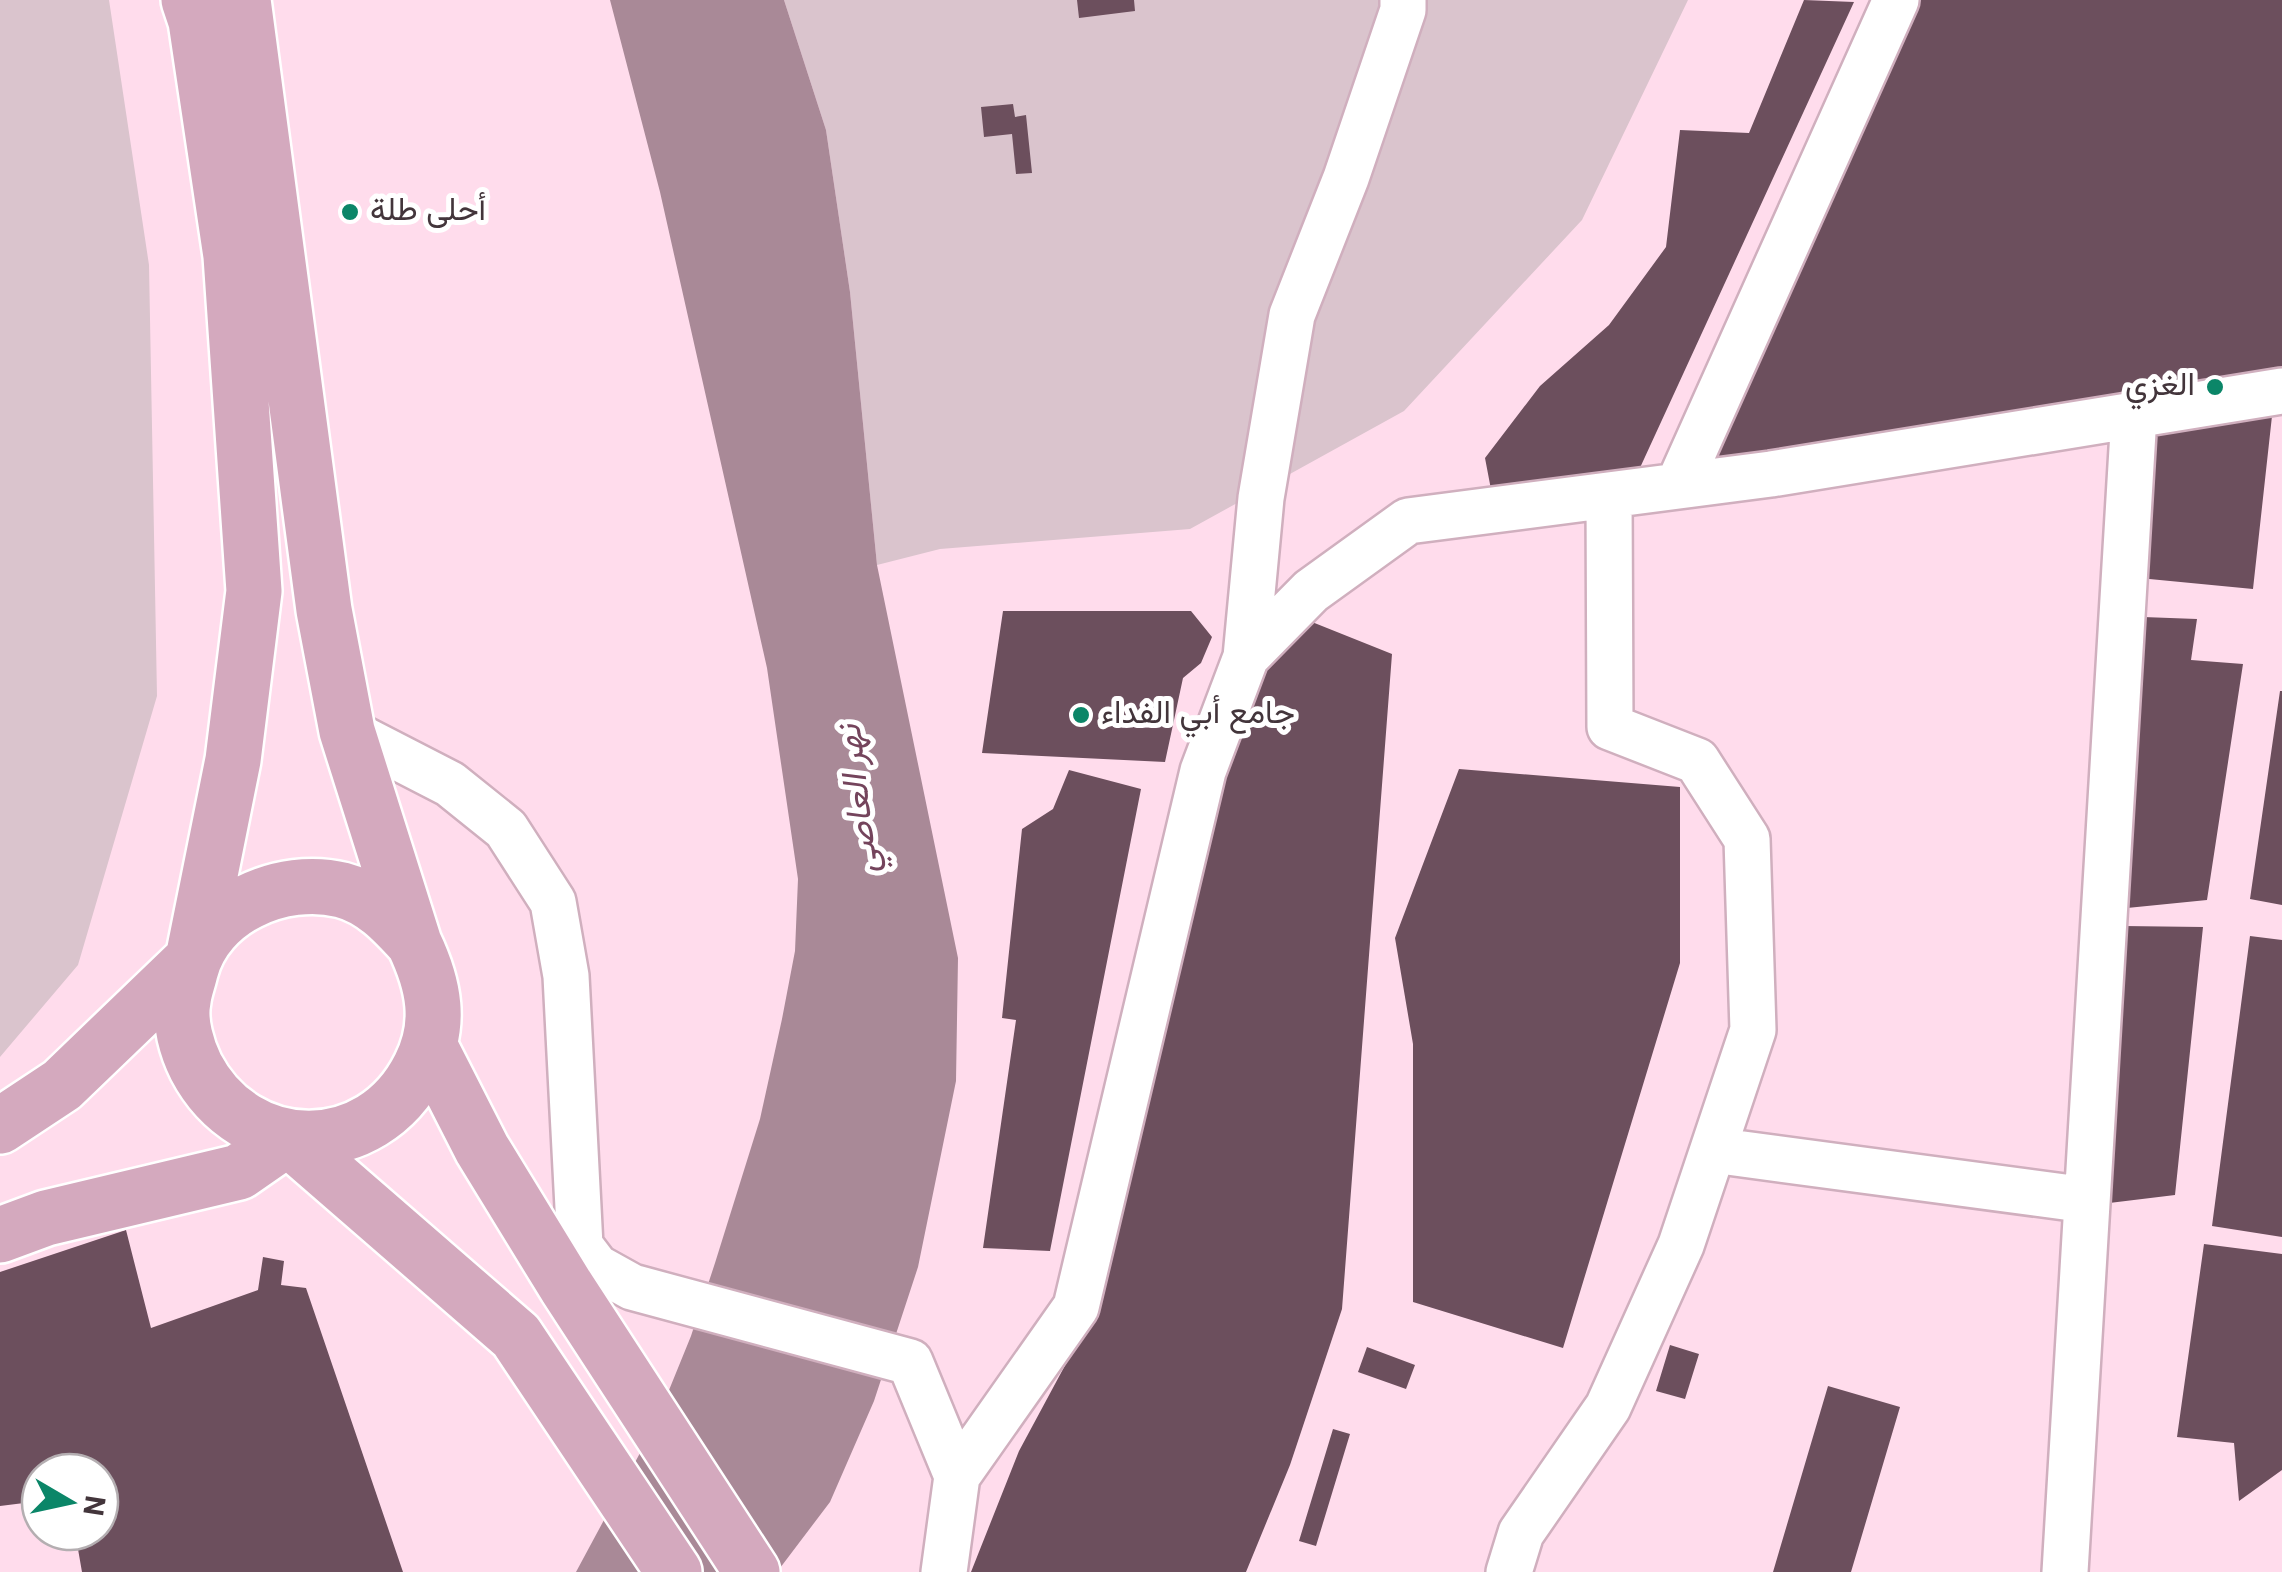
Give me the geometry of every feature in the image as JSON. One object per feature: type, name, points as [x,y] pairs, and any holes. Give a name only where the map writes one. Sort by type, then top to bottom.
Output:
[{"type":"main road","points":[[189,0],[196,21],[232,256],[254,591],[232,760],[182,1004],[188,1051],[209,1092],[245,1122],[288,1138],[516,1336],[674,1572]]},
{"type":"main road","points":[[0,1235],[46,1218],[239,1172],[288,1138],[334,1136],[376,1120],[410,1088],[430,1047],[435,1012],[430,976],[414,944],[347,731],[324,610],[243,0]]},
{"type":"main road","points":[[0,1126],[62,1084],[193,959],[219,922],[256,897],[299,886],[344,890],[384,910],[414,944]]},
{"type":"main road","points":[[430,1047],[482,1150],[752,1572]]},
{"type":"street","points":[[944,1572],[957,1476],[1076,1308],[1203,772],[1246,657],[1261,498],[1292,315],[1346,178],[1403,10],[1403,0]]},
{"type":"street","points":[[1678,486],[1896,0]]},
{"type":"street","points":[[1246,657],[1310,590],[1408,521],[1678,486],[2282,391]]},
{"type":"street","points":[[2066,1572],[2134,415]]},
{"type":"street","points":[[1509,1572],[1522,1533],[1608,1407],[1681,1245],[1753,1030],[1747,839],[1697,761],[1610,726],[1608,495]]},
{"type":"street","points":[[347,731],[450,784],[506,829],[553,902],[566,976],[580,1246],[596,1268],[632,1287],[910,1362],[957,1476]]},
{"type":"street","points":[[1714,1150],[2087,1200]]},
{"type":"shaded area","points":[[0,0],[109,0],[149,265],[157,696],[78,965],[0,1057]]},
{"type":"shaded area","points":[[784,0],[1688,0],[1582,220],[1404,411],[1190,529],[940,549],[877,565],[850,292],[826,130]]},
{"type":"water","name":"نهر العاصي","points":[[610,0],[784,0],[826,130],[850,292],[877,565],[958,958],[956,1081],[918,1267],[874,1401],[830,1502],[777,1572],[576,1572],[654,1427],[715,1263],[760,1119],[782,1019],[795,951],[798,879],[767,668],[660,192]]},
{"type":"building","points":[[1077,0],[1134,0],[1135,11],[1079,18]]},
{"type":"building","points":[[1804,0],[1854,2],[1633,483],[1493,500],[1485,458],[1540,386],[1609,325],[1666,247],[1680,130],[1749,133]]},
{"type":"building","points":[[1919,0],[2282,0],[2282,369],[1700,471]]},
{"type":"building","points":[[1013,104],[1015,117],[1026,115],[1032,173],[1016,174],[1012,134],[984,137],[981,107]]},
{"type":"building","points":[[2272,416],[2253,589],[2139,578],[2143,436]]},
{"type":"building","name":"جامع أبي الفداء","points":[[1003,611],[1191,611],[1212,637],[1201,663],[1183,678],[1165,762],[982,753]]},
{"type":"building","points":[[2143,617],[2197,619],[2191,660],[2243,664],[2207,900],[2117,909]]},
{"type":"building","points":[[1312,622],[1392,654],[1342,1309],[1290,1465],[1246,1572],[971,1572],[1019,1451],[1083,1332],[1217,776],[1259,671]]},
{"type":"building","points":[[2282,691],[2282,905],[2250,899]]},
{"type":"building","points":[[1459,769],[1680,787],[1680,963],[1563,1348],[1413,1302],[1413,1044],[1395,938]]},
{"type":"building","points":[[1069,770],[1141,789],[1050,1251],[983,1248],[1016,1020],[1002,1018],[1022,829],[1053,809]]},
{"type":"building","points":[[2123,926],[2203,927],[2175,1195],[2101,1204]]},
{"type":"building","points":[[2250,936],[2282,940],[2282,1237],[2212,1226]]},
{"type":"building","points":[[126,1230],[151,1328],[258,1290],[263,1257],[284,1261],[281,1285],[306,1288],[403,1572],[82,1572],[78,1552],[120,1552],[120,1452],[20,1452],[20,1504],[0,1506],[0,1272]]},
{"type":"building","points":[[2204,1244],[2282,1254],[2282,1470],[2239,1501],[2234,1443],[2177,1437]]},
{"type":"building","points":[[1670,1345],[1699,1354],[1685,1399],[1656,1391]]},
{"type":"building","points":[[1367,1347],[1415,1365],[1406,1389],[1358,1372]]},
{"type":"building","points":[[1828,1386],[1900,1407],[1851,1572],[1773,1572]]},
{"type":"building","points":[[1333,1429],[1350,1434],[1316,1546],[1299,1541]]},
{"type":"place","name":"أحلى طلة","points":[[350,212]]},
{"type":"place","name":"الغزي","points":[[2215,387]]},
{"type":"place","name":"جامع أبي الفداء","points":[[1081,715]]}]
